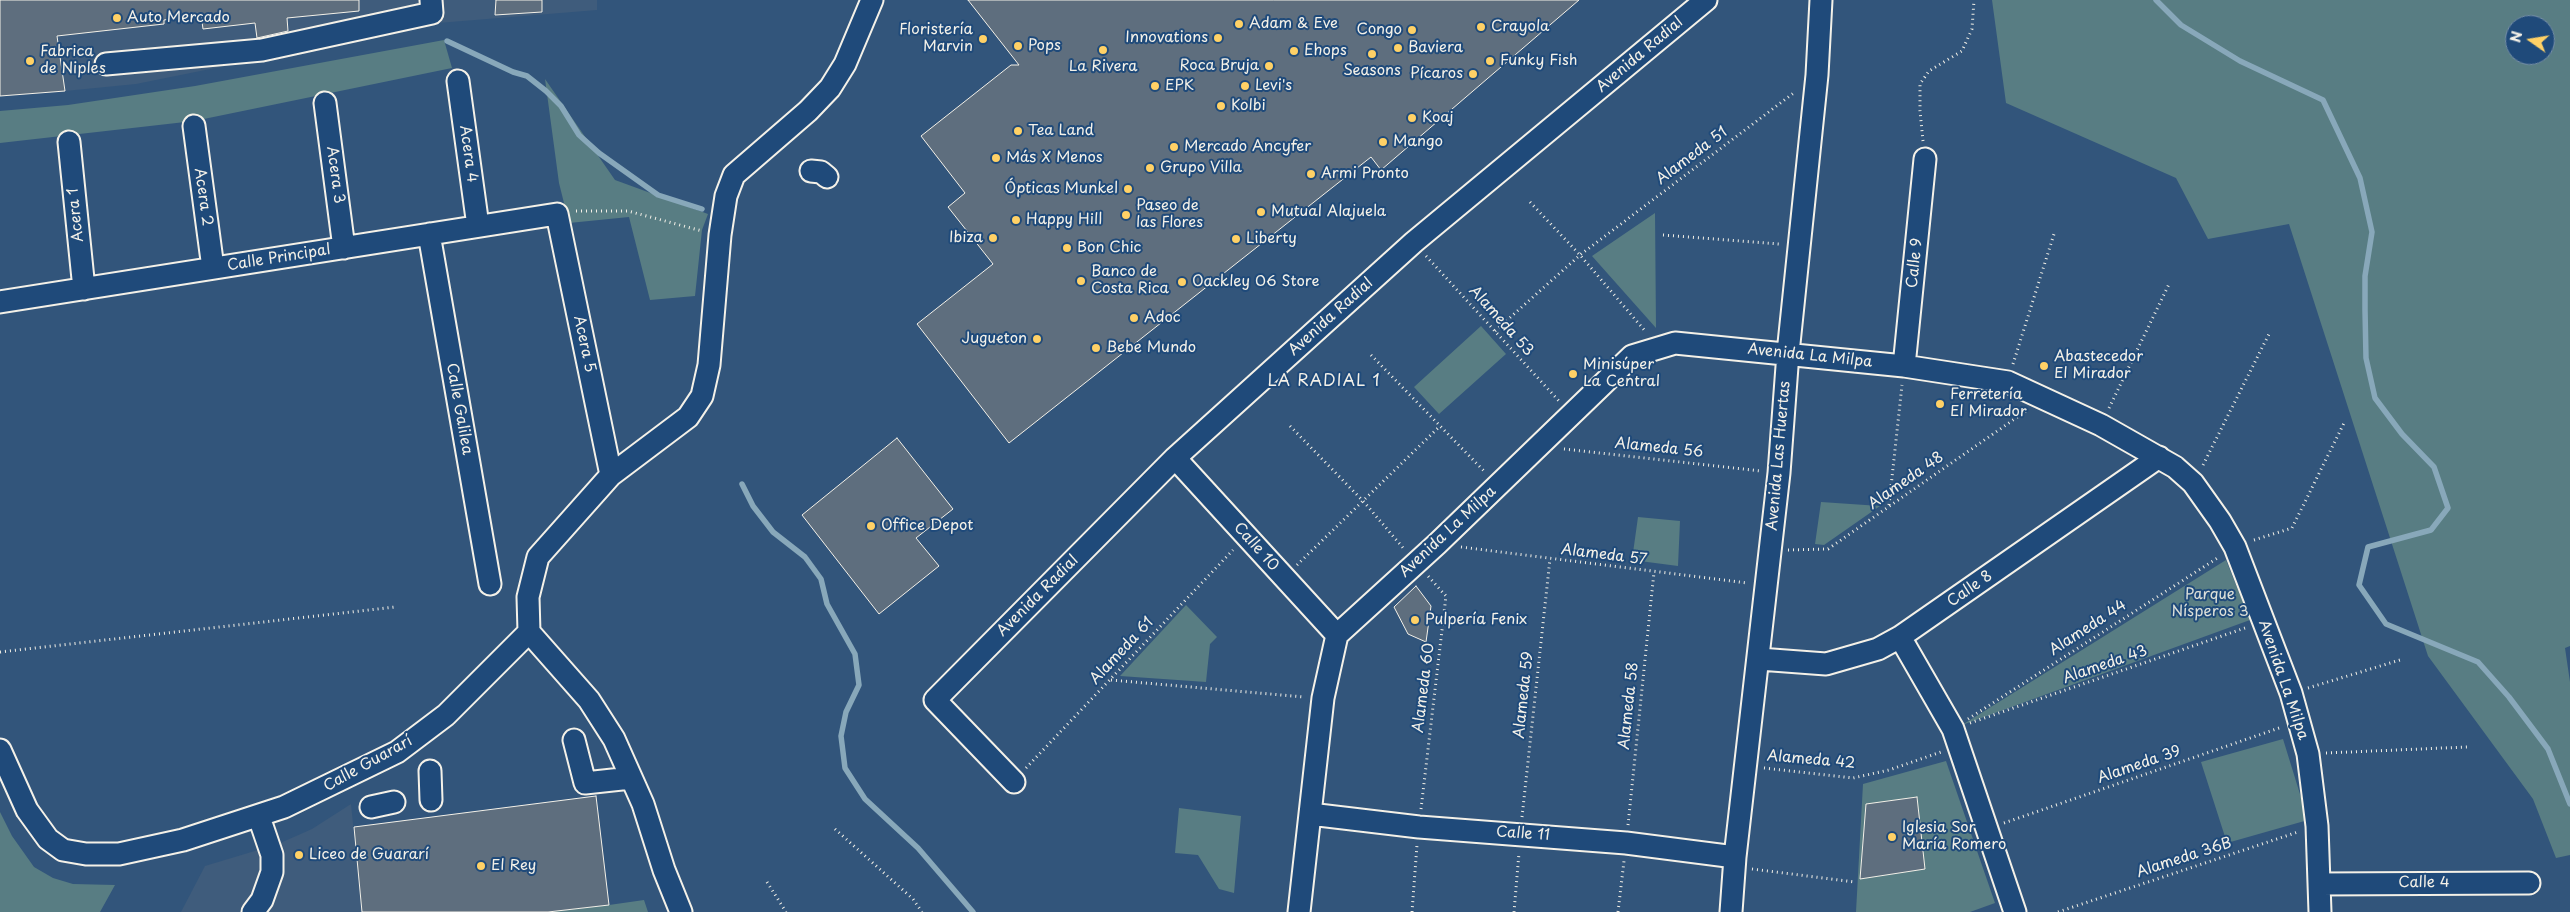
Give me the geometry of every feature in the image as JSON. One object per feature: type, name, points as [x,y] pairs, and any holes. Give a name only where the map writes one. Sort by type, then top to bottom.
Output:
[{"type":"street","points":[[106,64],[262,50],[432,13],[431,0]]},
{"type":"street","points":[[681,912],[664,870],[643,804],[614,739],[589,700],[529,632],[528,597],[538,557],[612,475],[688,417],[702,396],[709,365],[720,235],[726,196],[734,175],[808,111],[830,88],[845,64],[872,0]]},
{"type":"street","name":"Avenida Radial","points":[[1014,782],[935,700],[1175,458],[1414,242],[1706,0]]},
{"type":"street","name":"Avenida Las Huertas","points":[[1732,912],[1735,862],[1768,585],[1779,473],[1788,353],[1817,75],[1821,0]]},
{"type":"street","name":"Acera 4","points":[[458,81],[478,226]]},
{"type":"street","name":"Acera 3","points":[[325,102],[344,248]]},
{"type":"street","name":"Acera 2","points":[[194,126],[213,268]]},
{"type":"street","name":"Acera 1","points":[[68,142],[84,289]]},
{"type":"street","name":"Calle 9","points":[[1904,366],[1925,159]]},
{"type":"street","name":"Calle Principal","points":[[0,302],[557,214]]},
{"type":"street","name":"Acera 5","points":[[557,214],[612,475]]},
{"type":"street","name":"Calle Galilea","points":[[429,234],[490,584]]},
{"type":"street","name":"Avenida La Milpa","points":[[1337,635],[1437,544],[1632,356],[1675,343],[1904,366],[2008,382],[2101,426],[2175,466],[2193,483],[2220,521],[2235,547],[2291,693],[2308,754],[2317,826],[2320,912]]},
{"type":"street","name":"Calle 8","points":[[1759,660],[1826,664],[1878,649],[1900,638],[2159,457]]},
{"type":"street","name":"Calle 10","points":[[1175,458],[1337,635]]},
{"type":"street","name":"Calle Guararí","points":[[0,750],[27,810],[48,839],[63,850],[86,854],[119,854],[183,840],[259,817],[330,787],[397,752],[446,715],[529,632]]},
{"type":"street","points":[[1299,912],[1323,698],[1337,635]]},
{"type":"street","points":[[1900,638],[1956,737],[2015,912]]},
{"type":"street","points":[[574,740],[585,783],[631,778]]},
{"type":"street","points":[[430,771],[432,800]]},
{"type":"street","points":[[371,807],[394,802]]},
{"type":"street","name":"Calle 11","points":[[1310,814],[1419,827],[1626,843],[1735,862]]},
{"type":"street","points":[[253,912],[262,900],[272,872],[272,854],[259,817]]},
{"type":"street","name":"Calle 4","points":[[2319,884],[2529,883]]},
{"type":"path","points":[[1925,159],[1920,112],[1920,84],[1929,71],[1962,51],[1972,29],[1974,0]]},
{"type":"path","name":"Alameda 51","points":[[1494,331],[1580,255],[1817,75]]},
{"type":"path","points":[[1530,202],[1580,255],[1658,347]]},
{"type":"path","points":[[557,214],[571,211],[628,211],[720,235]]},
{"type":"path","points":[[2008,382],[2054,234]]},
{"type":"path","points":[[1663,235],[1800,246]]},
{"type":"path","name":"Alameda 53","points":[[1414,242],[1571,414]]},
{"type":"path","points":[[2101,426],[2170,282]]},
{"type":"path","points":[[2193,483],[2269,334]]},
{"type":"path","points":[[1371,355],[1439,427],[1498,484]]},
{"type":"path","points":[[1889,506],[1904,366]]},
{"type":"path","name":"Alameda 48","points":[[1770,550],[1828,549],[2045,398]]},
{"type":"path","name":"Alameda 44","points":[[1956,737],[2235,547],[2292,528],[2345,421]]},
{"type":"path","name":"Alameda 60","points":[[1290,426],[1364,502],[1446,596],[1419,827],[1412,912]]},
{"type":"path","points":[[1284,578],[1439,427]]},
{"type":"path","name":"Alameda 56","points":[[1537,446],[1779,473]]},
{"type":"path","name":"Alameda 61","points":[[1014,782],[1246,536]]},
{"type":"path","name":"Alameda 57","points":[[1437,544],[1768,585]]},
{"type":"path","name":"Alameda 59","points":[[1514,912],[1550,559]]},
{"type":"path","name":"Alameda 58","points":[[1618,912],[1654,572]]},
{"type":"path","points":[[0,652],[395,607]]},
{"type":"path","name":"Alameda 43","points":[[1956,737],[2264,622]]},
{"type":"path","points":[[2291,693],[2400,660]]},
{"type":"path","points":[[1110,680],[1323,698]]},
{"type":"path","name":"Alameda 39","points":[[1987,829],[2298,722]]},
{"type":"path","name":"Alameda 42","points":[[1746,765],[1853,778],[1888,770],[1956,737]]},
{"type":"path","points":[[2308,754],[2467,746]]},
{"type":"path","name":"Alameda 36B","points":[[2058,912],[2317,826]]},
{"type":"path","points":[[835,829],[913,899],[922,912]]},
{"type":"path","points":[[1735,862],[1856,882]]},
{"type":"path","points":[[767,882],[786,912]]},
{"type":"shaded area","points":[[53,0],[597,0],[597,10],[438,23],[136,84],[65,91]]},
{"type":"shaded area","name":"Liceo de Guararí","points":[[351,804],[362,912],[181,912],[205,866],[278,844],[312,829]]},
{"type":"green space","points":[[1992,0],[2570,0],[2570,646],[2565,648],[2570,682],[2570,855],[2556,858],[2533,799],[2428,656],[2289,224],[2208,239],[2176,178],[2006,103]]},
{"type":"green space","points":[[444,40],[452,68],[194,121],[0,143],[0,111],[68,105],[195,86]]},
{"type":"green space","points":[[545,79],[615,180],[708,214],[702,230],[695,296],[650,300],[629,217],[569,223],[559,183]]},
{"type":"green space","points":[[1655,213],[1656,328],[1592,256]]},
{"type":"green space","points":[[1481,326],[1506,354],[1439,414],[1414,387]]},
{"type":"green space","points":[[1821,502],[1880,506],[1824,545],[1815,544]]},
{"type":"green space","points":[[1638,517],[1680,521],[1678,566],[1632,560]]},
{"type":"green space","name":"Parque Nísperos 3","points":[[2226,560],[2250,620],[1962,725]]},
{"type":"green space","points":[[1186,605],[1217,637],[1210,644],[1206,682],[1120,676]]},
{"type":"green space","points":[[2283,739],[2308,820],[2227,843],[2201,762]]},
{"type":"green space","points":[[1946,761],[1995,903],[1970,912],[1856,912],[1863,784]],"holes":[[[1917,797],[1924,869],[1860,879],[1866,805]]]},
{"type":"green space","points":[[1179,808],[1241,816],[1234,893],[1219,889],[1198,855],[1175,853]]},
{"type":"green space","points":[[0,812],[12,836],[34,867],[53,878],[73,884],[115,885],[100,912],[0,912]]},
{"type":"green space","points":[[644,900],[648,912],[548,912],[609,905]]},
{"type":"building","points":[[0,0],[359,0],[359,11],[287,18],[288,31],[257,38],[255,23],[203,29],[201,14],[164,20],[164,24],[57,36],[65,91],[0,96]]},
{"type":"building","points":[[496,0],[542,0],[542,12],[495,15]]},
{"type":"building","name":"Paseo de las Flores","points":[[968,0],[1579,0],[1381,170],[1371,157],[1009,443],[917,324],[993,264],[948,207],[965,193],[921,136],[1011,65],[1019,65]]},
{"type":"building","name":"Office Depot","points":[[897,438],[953,509],[916,538],[939,566],[879,614],[802,515]]},
{"type":"building","name":"Pulpería Fenix","points":[[1416,586],[1431,606],[1426,642],[1408,634],[1394,607]]},
{"type":"building","name":"El Rey","points":[[596,796],[609,905],[548,912],[362,912],[354,827]]},
{"type":"building","name":"Iglesia Sor María Romero","points":[[1917,797],[1925,869],[1860,879],[1866,804]]},
{"type":"waterway","points":[[2156,0],[2181,25],[2240,61],[2323,100],[2360,178],[2372,232],[2365,276],[2365,310],[2366,358],[2375,398],[2402,434],[2434,467],[2448,508],[2431,530],[2368,547],[2359,585],[2386,624],[2478,662],[2509,697],[2548,749],[2570,804]]},
{"type":"waterway","points":[[447,41],[513,72],[527,76],[561,106],[579,135],[599,153],[658,195],[702,209]]},
{"type":"waterway","points":[[742,484],[753,506],[773,532],[805,557],[821,579],[827,604],[855,654],[859,685],[846,712],[841,736],[845,768],[865,799],[918,848],[973,912]]},
{"type":"place","name":"Auto Mercado","points":[[117,18]]},
{"type":"place","name":"Adam & Eve","points":[[1239,24]]},
{"type":"place","name":"Crayola","points":[[1481,27]]},
{"type":"place","name":"Congo","points":[[1412,30]]},
{"type":"place","name":"Innovations","points":[[1218,38]]},
{"type":"place","name":"Floristería Marvin","points":[[983,39]]},
{"type":"place","name":"Pops","points":[[1018,46]]},
{"type":"place","name":"Baviera","points":[[1398,48]]},
{"type":"place","name":"La Rivera","points":[[1103,50]]},
{"type":"place","name":"Ehops","points":[[1294,51]]},
{"type":"place","name":"Seasons","points":[[1372,54]]},
{"type":"place","name":"Fabrica de Niples","points":[[30,61]]},
{"type":"place","name":"Funky Fish","points":[[1490,61]]},
{"type":"place","name":"Roca Bruja","points":[[1269,66]]},
{"type":"place","name":"Pícaros","points":[[1473,74]]},
{"type":"place","name":"EPK","points":[[1155,86]]},
{"type":"place","name":"Levi's","points":[[1245,86]]},
{"type":"place","name":"Kolbi","points":[[1221,106]]},
{"type":"place","name":"Koaj","points":[[1412,118]]},
{"type":"place","name":"Tea Land","points":[[1018,131]]},
{"type":"place","name":"Mango","points":[[1383,142]]},
{"type":"place","name":"Mercado Ancyfer","points":[[1174,147]]},
{"type":"place","name":"Más X Menos","points":[[996,158]]},
{"type":"place","name":"Grupo Villa","points":[[1150,168]]},
{"type":"place","name":"Armi Pronto","points":[[1311,174]]},
{"type":"place","name":"Ópticas Munkel","points":[[1128,189]]},
{"type":"place","name":"Mutual Alajuela","points":[[1261,212]]},
{"type":"place","name":"Paseo de las Flores","points":[[1126,215]]},
{"type":"place","name":"Happy Hill","points":[[1016,220]]},
{"type":"place","name":"Ibiza","points":[[993,238]]},
{"type":"place","name":"Liberty","points":[[1236,239]]},
{"type":"place","name":"Bon Chic","points":[[1067,248]]},
{"type":"place","name":"Banco de Costa Rica","points":[[1081,281]]},
{"type":"place","name":"Oackley 06 Store","points":[[1182,282]]},
{"type":"place","name":"Adoc","points":[[1134,318]]},
{"type":"place","name":"Jugueton","points":[[1037,339]]},
{"type":"place","name":"Bebe Mundo","points":[[1096,348]]},
{"type":"place","name":"Abastecedor El Mirador","points":[[2044,366]]},
{"type":"place","name":"Minisúper La Central","points":[[1573,374]]},
{"type":"place","name":"Ferretería El Mirador","points":[[1940,404]]},
{"type":"place","name":"Office Depot","points":[[871,526]]},
{"type":"place","name":"Pulpería Fenix","points":[[1415,620]]},
{"type":"place","name":"Iglesia Sor María Romero","points":[[1892,837]]},
{"type":"place","name":"Liceo de Guararí","points":[[299,855]]},
{"type":"place","name":"El Rey","points":[[481,866]]},
{"type":"district","name":"LA RADIAL 1","points":[[1324,382]]}]
